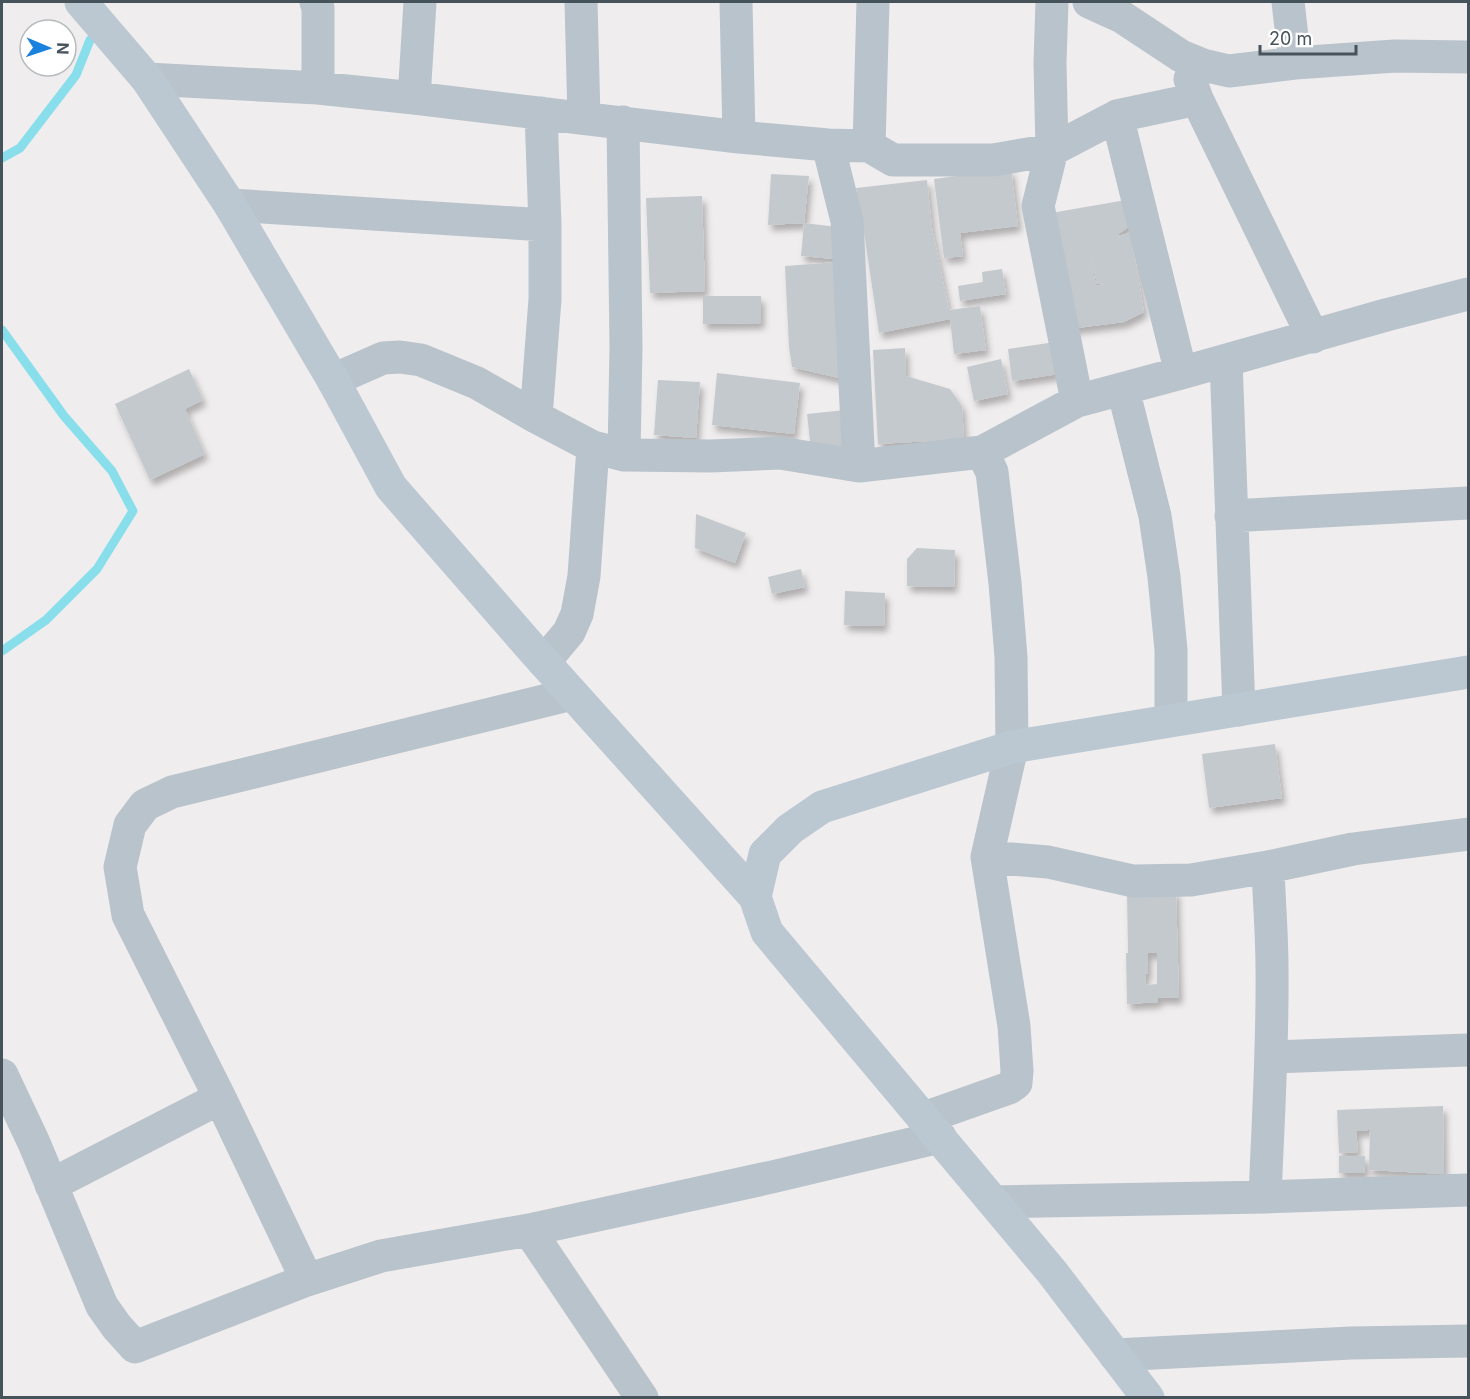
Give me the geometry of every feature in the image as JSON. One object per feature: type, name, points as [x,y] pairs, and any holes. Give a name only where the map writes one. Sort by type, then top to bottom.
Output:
[{"type":"main road","points":[[81,2],[147,79],[230,205],[333,380],[391,486],[572,694],[755,897],[767,932],[1052,1272],[1148,1398]]},
{"type":"main road","points":[[755,897],[765,854],[790,829],[822,807],[1012,747],[1468,672]]},
{"type":"street","points":[[316,2],[318,8],[318,88]]},
{"type":"street","points":[[414,98],[420,2]]},
{"type":"street","points":[[581,2],[584,118]]},
{"type":"street","points":[[736,2],[739,137]]},
{"type":"street","points":[[869,146],[873,2]]},
{"type":"street","points":[[1052,2],[1050,63],[1052,150],[1038,206],[1077,401]]},
{"type":"street","points":[[1089,2],[1126,10],[1181,56],[1203,65],[1228,71],[1295,63],[1395,56],[1468,57]]},
{"type":"street","points":[[1288,2],[1295,63]]},
{"type":"street","points":[[1181,56],[1197,99],[1313,337]]},
{"type":"street","points":[[147,79],[318,88],[739,137],[828,145],[869,146],[893,160],[993,160],[1052,150],[1117,116],[1197,99]]},
{"type":"street","points":[[536,417],[545,299],[541,113]]},
{"type":"street","points":[[1117,116],[1181,374]]},
{"type":"street","points":[[622,122],[626,347],[624,455]]},
{"type":"street","points":[[828,145],[847,221],[859,466]]},
{"type":"street","points":[[230,205],[545,225]]},
{"type":"street","points":[[333,380],[383,358],[400,357],[421,360],[477,383],[593,447],[624,455],[711,456],[780,453],[859,466],[982,452],[1077,401],[1468,294]]},
{"type":"street","points":[[1226,360],[1239,710]]},
{"type":"street","points":[[1123,389],[1155,516],[1164,577],[1171,650],[1171,720]]},
{"type":"street","points":[[544,662],[569,632],[577,614],[584,576],[593,447]]},
{"type":"street","points":[[2,1075],[34,1143],[102,1306],[135,1347],[307,1280],[381,1256],[529,1230],[772,1177],[932,1128],[1009,1088],[1016,1083],[1017,1071],[1014,1026],[987,857],[1012,747],[1011,657],[992,472],[982,452]]},
{"type":"street","points":[[1231,516],[1468,503]]},
{"type":"street","points":[[307,1280],[220,1098],[128,915],[120,867],[130,825],[145,805],[172,792],[572,694]]},
{"type":"street","points":[[987,857],[1047,862],[1133,881],[1191,880],[1353,849],[1468,834]]},
{"type":"street","points":[[1265,1197],[1272,1057],[1272,965],[1268,867]]},
{"type":"street","points":[[1272,1057],[1468,1050]]},
{"type":"street","points":[[51,1185],[220,1098]]},
{"type":"street","points":[[994,1202],[1265,1197],[1468,1190]]},
{"type":"street","points":[[529,1230],[642,1398]]},
{"type":"street","points":[[1115,1354],[1351,1343],[1468,1341]]},
{"type":"building","points":[[1011,169],[1018,226],[960,233],[963,256],[944,258],[934,179]]},
{"type":"building","points":[[771,174],[809,176],[804,223],[768,225]]},
{"type":"building","points":[[927,180],[932,228],[949,310],[980,306],[986,350],[954,354],[950,319],[879,333],[856,188]]},
{"type":"building","points":[[702,196],[705,291],[650,293],[646,198]]},
{"type":"building","points":[[1126,200],[1131,225],[1116,236],[1131,233],[1144,312],[1124,322],[1069,329],[1051,213]],"holes":[[[1089,245],[1097,284],[1113,282],[1096,286]]]},
{"type":"building","points":[[804,223],[837,227],[834,259],[801,256]]},
{"type":"building","points":[[839,262],[847,380],[792,367],[789,347],[785,266]]},
{"type":"building","points":[[1002,269],[1006,294],[960,301],[958,286],[983,282],[982,272]]},
{"type":"building","points":[[703,296],[761,296],[761,323],[703,324]]},
{"type":"building","points":[[1055,342],[1059,374],[1012,381],[1008,349]]},
{"type":"building","points":[[905,348],[906,376],[950,389],[962,406],[964,439],[878,444],[873,350]]},
{"type":"building","points":[[1001,359],[1008,394],[974,401],[967,367]]},
{"type":"building","points":[[189,369],[203,400],[185,409],[205,454],[150,480],[115,404]]},
{"type":"building","points":[[717,373],[800,383],[794,434],[712,425]]},
{"type":"building","points":[[658,380],[700,382],[696,438],[654,435]]},
{"type":"building","points":[[845,410],[850,453],[812,458],[807,414]]},
{"type":"building","points":[[696,514],[746,533],[735,563],[695,548]]},
{"type":"building","points":[[917,548],[955,550],[954,587],[907,586],[907,559]]},
{"type":"building","points":[[801,569],[805,587],[772,594],[768,577]]},
{"type":"building","points":[[845,591],[885,593],[884,626],[844,625]]},
{"type":"building","points":[[1275,744],[1282,798],[1209,808],[1202,754]]},
{"type":"building","points":[[1176,890],[1179,998],[1158,998],[1158,1002],[1127,1004],[1127,892]],"holes":[[[1148,953],[1157,953],[1157,984],[1146,985]]]},
{"type":"building","points":[[1443,1106],[1444,1174],[1369,1170],[1370,1129],[1356,1131],[1358,1152],[1339,1153],[1337,1110]]},
{"type":"building","points":[[1339,1156],[1365,1156],[1365,1173],[1339,1173]]},
{"type":"waterway","points":[[2,158],[20,148],[76,75],[90,40]]},
{"type":"waterway","points":[[2,330],[64,416],[112,471],[133,511],[97,569],[46,620],[2,651]]}]
